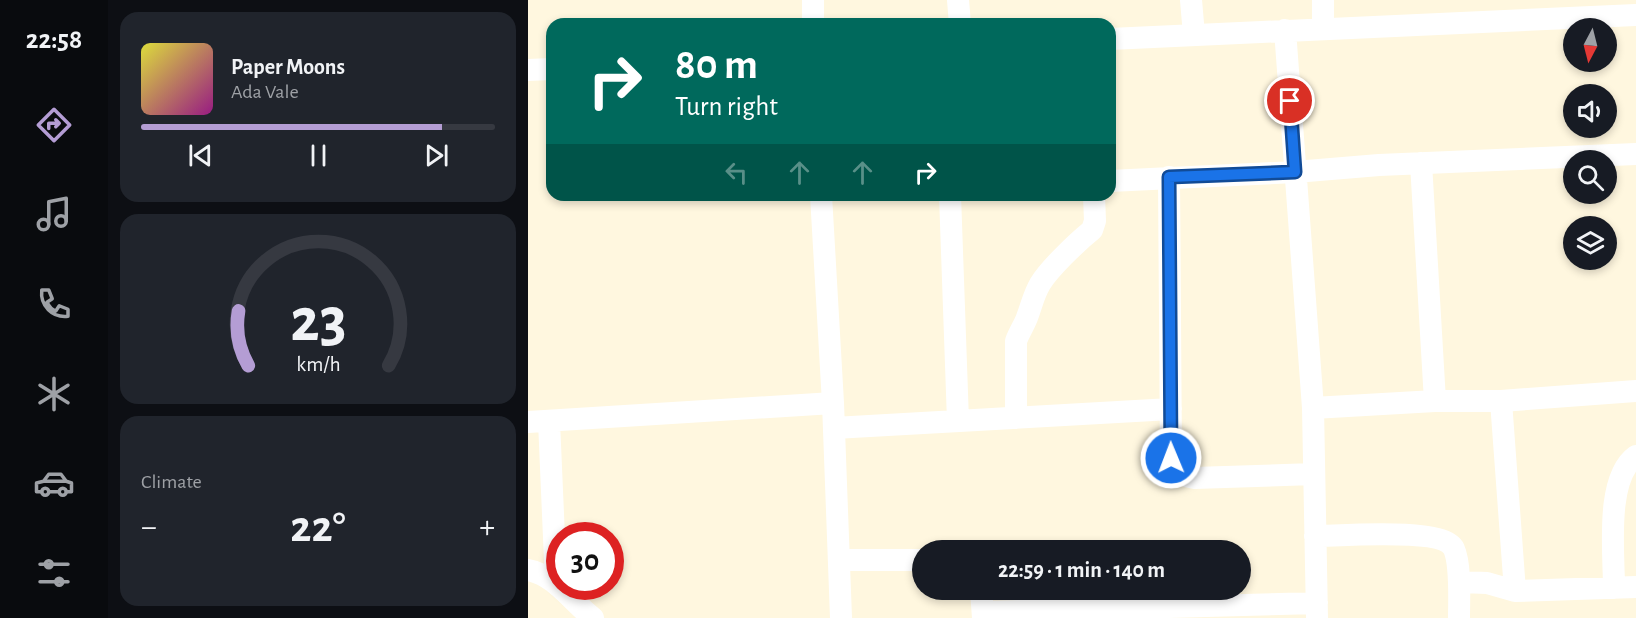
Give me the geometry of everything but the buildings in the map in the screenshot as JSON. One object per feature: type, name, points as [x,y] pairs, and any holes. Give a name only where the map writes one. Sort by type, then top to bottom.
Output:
[{"type":"street","points":[[813,0],[813,18]]},
{"type":"street","points":[[958,0],[960,18]]},
{"type":"street","points":[[1191,0],[1194,35]]},
{"type":"street","points":[[1323,0],[1323,29]]},
{"type":"street","points":[[1116,39],[1323,29],[1630,10]]},
{"type":"street","points":[[982,600],[983,615],[1317,611],[1313,408],[1285,30]]},
{"type":"street","points":[[528,70],[546,69]]},
{"type":"street","points":[[1116,180],[1636,154]]},
{"type":"street","points":[[1421,163],[1435,401]]},
{"type":"street","points":[[1169,177],[1171,458],[1174,467],[1186,477],[1314,474]]},
{"type":"street","points":[[820,201],[834,428],[841,618]]},
{"type":"street","points":[[950,201],[958,421]]},
{"type":"street","points":[[1016,418],[1016,341],[1018,335],[1043,280],[1092,230],[1095,220],[1094,201]]},
{"type":"street","points":[[1313,408],[1435,401],[1501,401],[1636,391]]},
{"type":"street","points":[[1501,401],[1515,591]]},
{"type":"street","points":[[549,522],[538,421],[832,403]]},
{"type":"street","points":[[834,428],[1171,409]]},
{"type":"street","points":[[1460,582],[1486,583],[1515,591],[1625,588],[1614,495],[1619,478],[1636,456]]},
{"type":"street","points":[[1315,536],[1419,534],[1446,540],[1454,548],[1460,582],[1459,618]]},
{"type":"street","points":[[839,560],[912,560]]},
{"type":"street","points":[[528,570],[546,579]]},
{"type":"street","points":[[571,600],[593,618]]},
{"type":"route","points":[[1171,458],[1169,177],[1295,172],[1290,101]]}]
